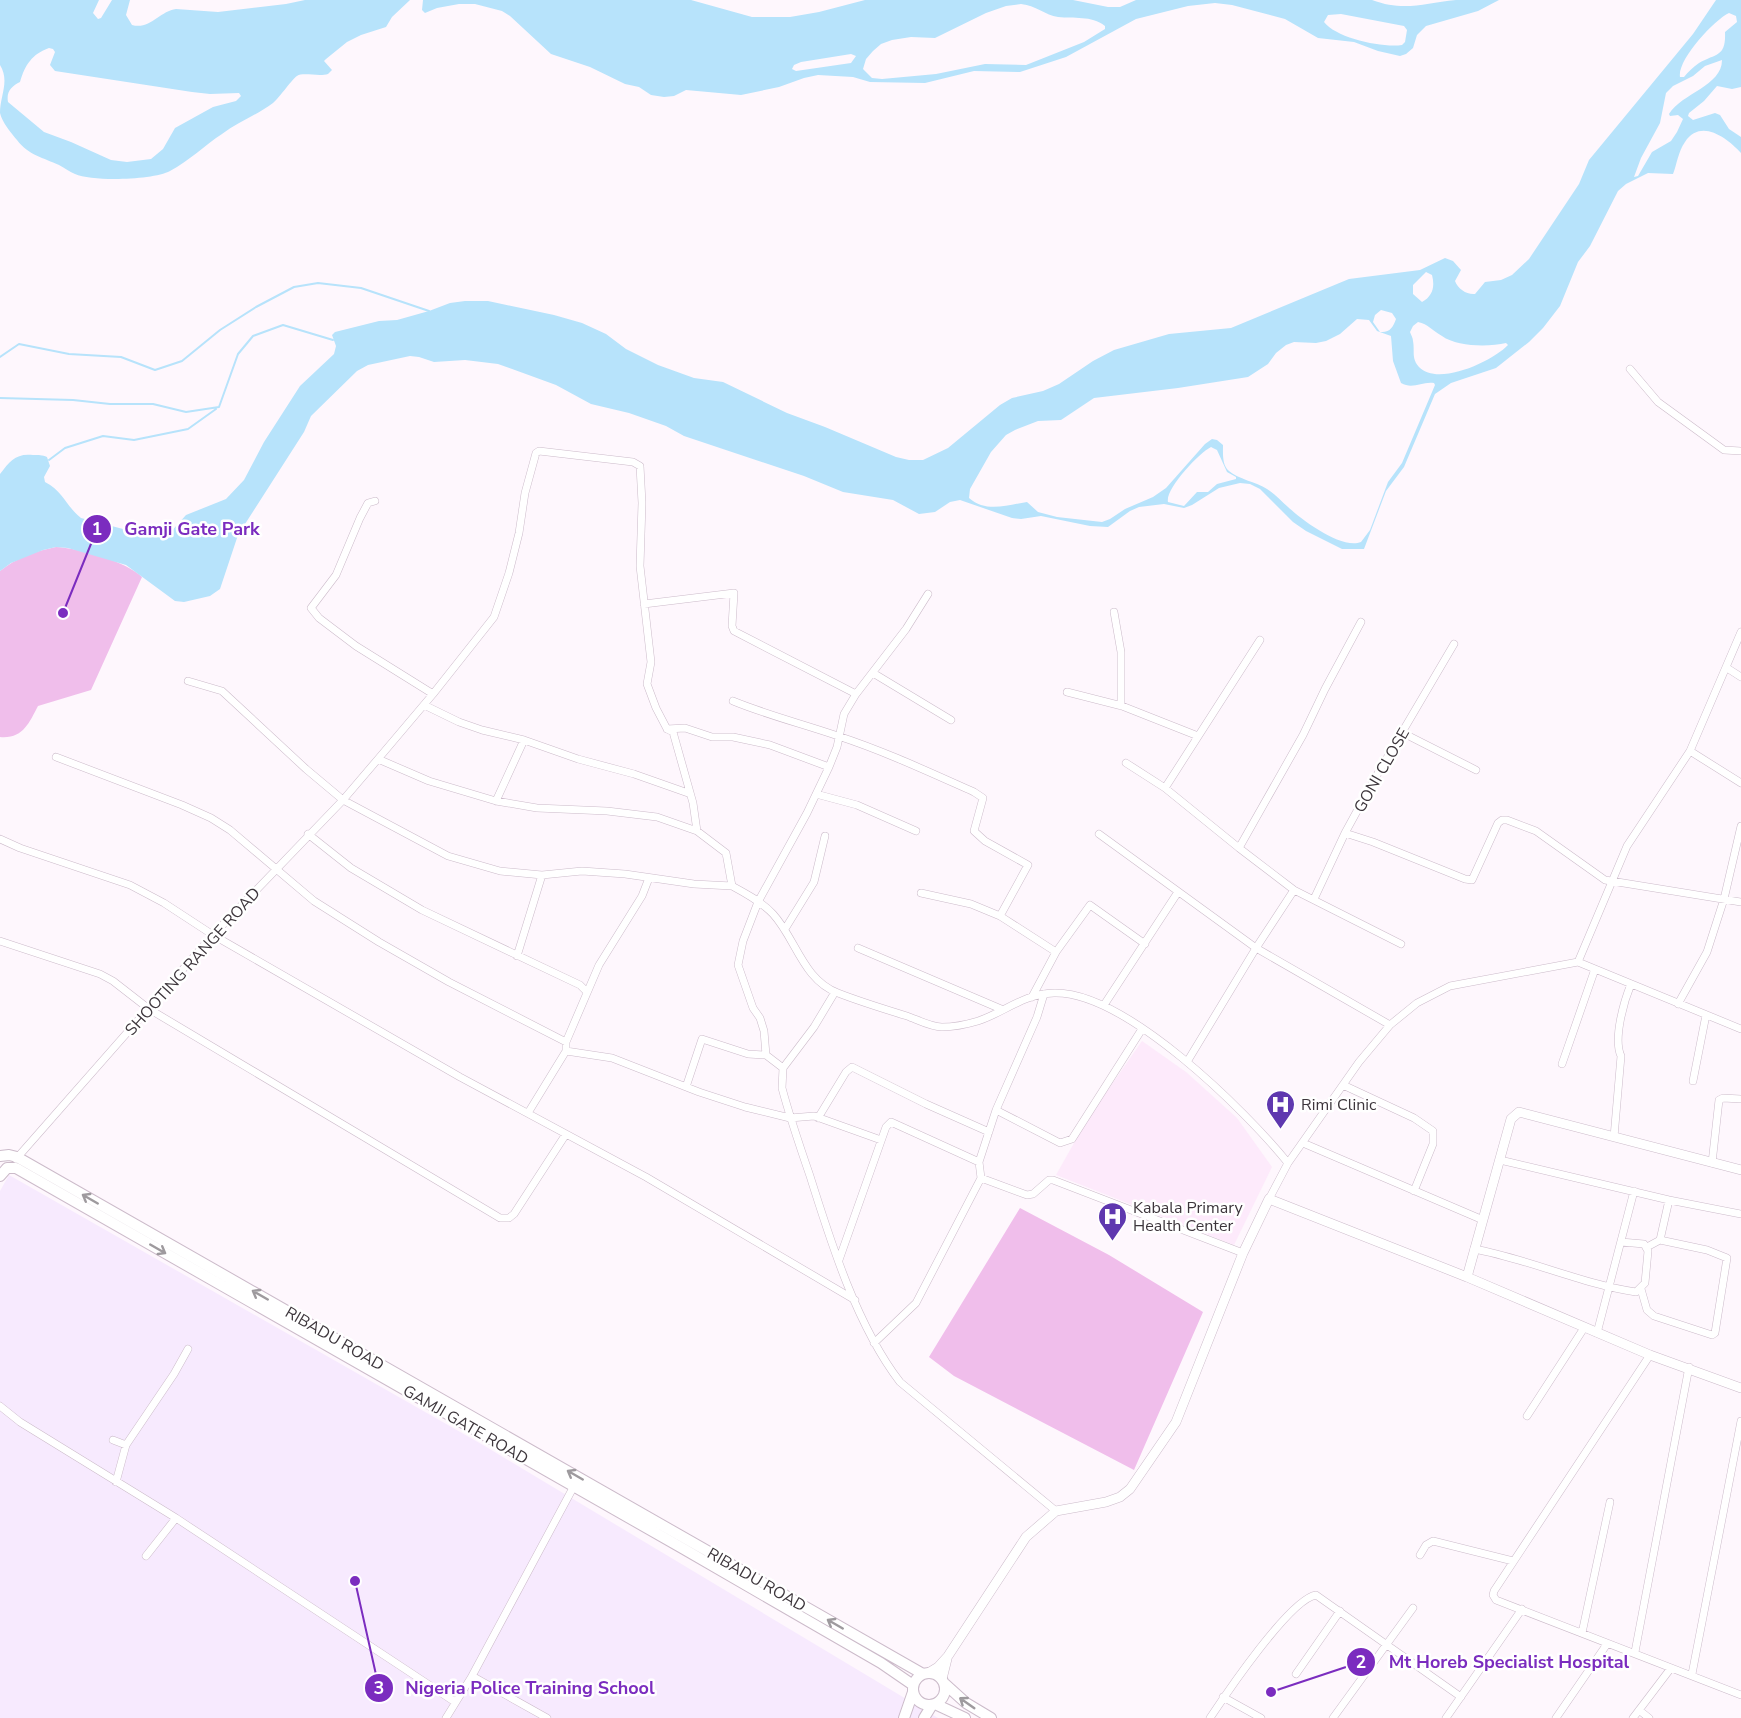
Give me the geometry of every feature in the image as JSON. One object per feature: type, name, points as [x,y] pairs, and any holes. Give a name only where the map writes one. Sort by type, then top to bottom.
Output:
[{"type":"main road","points":[[0,1156],[9,1155],[8,1166]]},
{"type":"main road","name":"GAMJI GATE ROAD","points":[[8,1166],[503,1440],[574,1486],[881,1663],[913,1688]]},
{"type":"main road","name":"RIBADU ROAD","points":[[503,1440],[926,1673]]},
{"type":"main road","points":[[904,1718],[915,1680],[926,1673],[939,1675],[966,1703],[991,1718]]},
{"type":"main road","points":[[924,1718],[943,1698],[944,1682]]},
{"type":"main road","points":[[913,1688],[920,1702],[934,1705],[964,1718]]},
{"type":"street","points":[[1630,369],[1658,402],[1724,450],[1741,451]]},
{"type":"street","name":"SHOOTING RANGE ROAD","points":[[8,1166],[213,935],[343,800],[424,705],[494,616],[509,573],[519,533],[534,456],[539,451],[640,466],[642,503],[640,566],[644,604]]},
{"type":"street","points":[[375,501],[368,504],[360,518],[336,575],[311,608],[319,618],[356,646],[433,694]]},
{"type":"street","points":[[697,831],[693,803],[688,794],[673,732],[667,729],[647,684],[651,662],[644,604],[734,593],[732,626],[734,632],[856,694]]},
{"type":"street","points":[[766,1055],[764,1031],[760,1018],[753,1008],[738,965],[742,942],[758,902],[788,849],[829,767],[837,747],[844,714],[856,694],[906,629],[928,594]]},
{"type":"street","points":[[1114,612],[1121,652],[1121,706]]},
{"type":"street","points":[[1239,848],[1303,735],[1324,689],[1361,622]]},
{"type":"street","points":[[1578,962],[1627,846],[1690,751],[1741,632]]},
{"type":"street","points":[[1165,788],[1260,640]]},
{"type":"street","name":"GONI CLOSE","points":[[1314,899],[1374,780],[1454,644]]},
{"type":"street","points":[[1726,668],[1741,677]]},
{"type":"street","points":[[873,673],[951,720]]},
{"type":"street","points":[[188,681],[222,692],[343,800],[448,856],[500,871],[542,875],[582,871],[732,886],[772,913],[785,930],[806,968],[815,978],[835,992],[941,1027],[978,1021],[1001,1009],[1044,994],[1077,996],[1104,1005],[1187,1062],[1239,1108],[1288,1164]]},
{"type":"street","points":[[1067,692],[1121,706],[1198,736]]},
{"type":"street","points":[[733,701],[839,736],[905,761],[974,792],[982,798],[974,831],[1028,865],[1000,916]]},
{"type":"street","points":[[424,705],[482,730],[524,740],[578,759],[634,774],[688,794]]},
{"type":"street","points":[[667,729],[685,728],[712,738],[733,736],[770,745],[829,767]]},
{"type":"street","points":[[1403,733],[1476,770]]},
{"type":"street","points":[[496,801],[524,740]]},
{"type":"street","points":[[1690,751],[1741,783]]},
{"type":"street","points":[[56,757],[182,804],[211,818],[230,830],[314,901],[379,942],[566,1046],[612,1058],[745,1107],[790,1118],[814,1116],[881,1140]]},
{"type":"street","points":[[378,759],[429,781],[496,801],[537,808],[607,811],[657,817],[697,831],[726,853],[732,886]]},
{"type":"street","points":[[1126,763],[1165,788],[1294,890],[1401,944]]},
{"type":"street","points":[[816,794],[857,805],[916,831]]},
{"type":"street","points":[[1346,833],[1464,879],[1472,880],[1498,823],[1507,820],[1536,831],[1605,880],[1741,902]]},
{"type":"street","points":[[1678,1004],[1707,952],[1724,899],[1732,855],[1741,826]]},
{"type":"street","points":[[308,834],[351,868],[379,886],[422,910],[580,985],[588,992]]},
{"type":"street","points":[[1099,834],[1256,948],[1389,1025]]},
{"type":"street","points":[[785,930],[814,882],[825,836]]},
{"type":"street","points":[[0,839],[20,848],[130,885],[164,903],[213,935],[460,1077],[646,1177],[855,1300]]},
{"type":"street","points":[[517,956],[542,875]]},
{"type":"street","points":[[528,1113],[566,1046],[599,965],[642,896],[649,878]]},
{"type":"street","points":[[1187,1062],[1294,890]]},
{"type":"street","points":[[921,892],[971,904],[1000,916],[1056,952]]},
{"type":"street","points":[[1104,1005],[1178,892]]},
{"type":"street","points":[[1032,997],[1056,952],[1090,905],[1145,944]]},
{"type":"street","points":[[0,941],[100,974],[113,981],[149,1009],[500,1218],[509,1218],[514,1214],[566,1134]]},
{"type":"street","points":[[858,948],[1001,1009]]},
{"type":"street","points":[[926,1673],[938,1667],[948,1656],[1026,1537],[1056,1511],[1106,1502],[1120,1497],[1130,1489],[1176,1422],[1243,1253],[1288,1164],[1343,1085],[1389,1025],[1417,1003],[1450,986],[1578,962],[1741,1029]]},
{"type":"street","points":[[1562,1064],[1595,969]]},
{"type":"street","points":[[1614,1137],[1621,1056],[1618,1050],[1622,1011],[1631,984]]},
{"type":"street","points":[[835,992],[814,1027],[783,1068],[782,1088],[790,1118],[855,1300],[874,1342],[900,1382],[1056,1511]]},
{"type":"street","points":[[874,1342],[916,1303],[981,1178],[979,1162],[988,1132],[1037,1017],[1044,994]]},
{"type":"street","points":[[1693,1081],[1706,1015]]},
{"type":"street","points":[[996,1110],[1060,1143],[1072,1139],[1142,1029]]},
{"type":"street","points":[[686,1087],[702,1039],[748,1054],[766,1055],[783,1068]]},
{"type":"street","points":[[818,1118],[852,1066],[926,1104],[988,1132]]},
{"type":"street","points":[[1343,1085],[1414,1118],[1433,1131],[1433,1144],[1414,1191]]},
{"type":"street","points":[[1712,1163],[1719,1100],[1723,1098],[1741,1099]]},
{"type":"street","points":[[1467,1277],[1511,1119],[1519,1112],[1741,1170]]},
{"type":"street","points":[[839,1260],[881,1140],[886,1127],[891,1122],[979,1162]]},
{"type":"street","points":[[1303,1143],[1483,1220]]},
{"type":"street","points":[[1500,1160],[1669,1200],[1741,1214]]},
{"type":"street","points":[[981,1178],[1027,1195],[1033,1194],[1046,1182],[1053,1180],[1243,1253]]},
{"type":"street","points":[[1597,1333],[1634,1191]]},
{"type":"street","points":[[1269,1199],[1467,1277],[1650,1355],[1689,1367],[1741,1388]]},
{"type":"street","points":[[1660,1240],[1669,1200]]},
{"type":"street","points":[[1641,1289],[1647,1310],[1654,1316],[1712,1335],[1715,1333],[1727,1258],[1707,1250],[1660,1240],[1647,1247]]},
{"type":"street","points":[[1621,1242],[1644,1244],[1647,1247]]},
{"type":"street","points":[[1474,1249],[1545,1267],[1609,1288],[1636,1292],[1645,1283],[1647,1247]]},
{"type":"street","points":[[1527,1416],[1584,1328]]},
{"type":"street","points":[[116,1482],[126,1444],[174,1374],[188,1349]]},
{"type":"street","points":[[1650,1355],[1513,1561],[1493,1596],[1607,1644],[1635,1652],[1741,1695]]},
{"type":"street","points":[[1635,1652],[1689,1367]]},
{"type":"street","points":[[0,1406],[20,1422],[176,1518],[455,1702]]},
{"type":"street","points":[[1692,1674],[1741,1421]]},
{"type":"street","points":[[112,1440],[126,1444]]},
{"type":"street","points":[[446,1718],[472,1676],[574,1486]]},
{"type":"street","points":[[1582,1634],[1610,1502]]},
{"type":"street","points":[[146,1556],[176,1518]]},
{"type":"street","points":[[1420,1555],[1425,1545],[1433,1541],[1513,1561]]},
{"type":"street","points":[[1210,1718],[1223,1697],[1276,1628],[1311,1596],[1320,1597],[1461,1697]]},
{"type":"street","points":[[1333,1718],[1413,1608]]},
{"type":"street","points":[[1446,1718],[1522,1609]]},
{"type":"street","points":[[1296,1674],[1340,1611]]},
{"type":"street","points":[[1556,1718],[1607,1644]]},
{"type":"street","points":[[944,1682],[948,1656]]},
{"type":"street","points":[[1634,1718],[1671,1668]]},
{"type":"street","points":[[472,1676],[547,1718]]},
{"type":"street","points":[[1223,1697],[1261,1718]]},
{"type":"street","points":[[1640,1710],[1649,1718]]},
{"type":"shaded area","points":[[56,547],[101,556],[135,571],[142,577],[91,690],[38,706],[20,733],[0,737],[0,571],[26,556]]},
{"type":"shaded area","points":[[1142,1041],[1186,1072],[1237,1118],[1272,1167],[1234,1245],[1056,1175],[1087,1120]]},
{"type":"shaded area","points":[[9,1175],[483,1445],[938,1718],[0,1718],[0,1191]]},
{"type":"shaded area","points":[[1020,1208],[1109,1255],[1203,1312],[1134,1470],[954,1376],[929,1357]]},
{"type":"water","points":[[0,0],[99,0],[93,13],[98,19],[101,18],[112,0],[130,0],[126,15],[132,25],[138,26],[150,23],[170,10],[176,9],[218,12],[305,0],[410,0],[392,17],[386,27],[347,42],[326,59],[324,61],[332,70],[328,74],[297,76],[267,107],[228,130],[177,167],[151,176],[108,179],[84,177],[36,156],[26,149],[10,131],[0,113],[4,77],[0,65]],"holes":[[[53,49],[55,52],[50,65],[55,71],[192,92],[239,93],[241,96],[236,101],[213,107],[175,128],[163,149],[151,159],[127,162],[111,160],[44,132],[8,102],[9,92],[20,82],[30,61],[43,50]]]},
{"type":"water","points":[[423,0],[691,0],[752,17],[790,17],[865,0],[1073,0],[1120,7],[1136,0],[1372,0],[1383,4],[1404,6],[1456,0],[1499,0],[1478,11],[1426,26],[1417,35],[1413,48],[1400,56],[1354,42],[1318,38],[1285,19],[1232,5],[1215,3],[1188,6],[1136,19],[1066,57],[1020,72],[974,71],[925,83],[870,82],[853,77],[818,75],[779,87],[741,95],[686,90],[674,96],[664,97],[651,95],[639,87],[625,84],[590,67],[551,54],[502,11],[475,4],[459,4],[425,13],[422,10]],"holes":[[[1021,4],[1058,17],[1094,20],[1105,26],[1105,29],[1084,42],[1026,65],[985,64],[936,74],[882,79],[872,78],[863,69],[866,59],[881,44],[911,37],[935,38],[986,13]],[[1341,14],[1404,26],[1407,30],[1405,42],[1402,45],[1393,46],[1360,41],[1338,33],[1324,22],[1328,15]],[[851,54],[856,56],[851,63],[796,71],[792,69],[794,65]]]},
{"type":"water","points":[[1716,0],[1741,0],[1741,87],[1732,89],[1717,86],[1688,116],[1693,120],[1715,113],[1720,115],[1729,129],[1741,137],[1741,153],[1714,133],[1699,131],[1685,142],[1673,174],[1648,173],[1626,184],[1618,191],[1590,246],[1578,262],[1560,306],[1543,328],[1496,368],[1451,383],[1435,394],[1404,467],[1386,491],[1364,549],[1342,549],[1306,531],[1293,522],[1260,489],[1250,484],[1240,483],[1219,488],[1184,508],[1164,504],[1139,507],[1108,527],[1090,526],[1041,516],[1012,518],[960,500],[950,502],[935,512],[919,514],[893,500],[843,492],[804,476],[684,436],[666,426],[629,413],[591,404],[556,385],[498,364],[465,360],[434,362],[410,356],[368,365],[357,371],[311,416],[304,432],[238,535],[220,589],[210,596],[184,602],[175,601],[126,565],[68,548],[56,547],[43,550],[11,563],[0,571],[0,474],[14,459],[22,455],[47,457],[50,466],[44,477],[45,482],[61,494],[81,518],[146,535],[159,537],[169,534],[186,515],[226,499],[244,480],[264,442],[300,386],[334,354],[336,346],[332,335],[335,332],[379,321],[397,320],[450,303],[488,301],[582,323],[606,334],[626,349],[658,365],[694,378],[723,382],[787,413],[896,457],[923,460],[948,448],[1000,405],[1012,398],[1043,391],[1059,384],[1114,350],[1169,334],[1231,328],[1349,279],[1420,270],[1445,258],[1453,261],[1461,270],[1455,281],[1458,287],[1475,294],[1485,282],[1501,280],[1512,275],[1529,259],[1579,184],[1589,160],[1693,34]],"holes":[[[1729,13],[1736,16],[1737,22],[1725,32],[1722,50],[1697,65],[1684,77],[1680,77],[1684,61],[1690,51],[1722,17]],[[1722,60],[1716,76],[1683,100],[1669,114],[1670,116],[1678,115],[1683,119],[1677,132],[1671,141],[1652,152],[1638,176],[1634,177],[1641,158],[1660,123],[1666,93],[1673,86],[1693,76],[1705,66]],[[1426,272],[1432,275],[1433,287],[1429,297],[1422,302],[1413,294],[1413,285]],[[1381,310],[1392,313],[1396,319],[1391,329],[1386,332],[1380,332],[1373,322],[1375,315]],[[1357,319],[1369,320],[1377,331],[1391,336],[1393,361],[1401,383],[1410,386],[1430,383],[1435,385],[1402,463],[1388,482],[1370,530],[1361,542],[1344,542],[1333,538],[1294,513],[1267,489],[1233,474],[1224,463],[1223,445],[1212,439],[1166,488],[1153,497],[1102,522],[1057,517],[1038,512],[1027,502],[990,507],[976,503],[969,498],[970,489],[991,452],[1006,435],[1015,430],[1038,421],[1061,420],[1094,398],[1248,377],[1268,364],[1286,345],[1294,342],[1326,341],[1340,334]],[[1418,322],[1448,340],[1473,345],[1506,343],[1508,345],[1490,358],[1465,370],[1439,374],[1419,367],[1414,357],[1410,332]],[[1211,447],[1217,450],[1227,472],[1236,479],[1217,484],[1208,492],[1197,492],[1184,506],[1168,502],[1168,496],[1177,480],[1199,456]]]},
{"type":"waterway","points":[[0,357],[19,344],[69,354],[121,357],[155,370],[182,361],[220,330],[256,307],[294,287],[318,283],[361,288],[429,311]]},
{"type":"waterway","points":[[0,398],[153,404],[186,412],[219,407],[238,354],[253,336],[283,325],[333,340]]},
{"type":"waterway","points":[[49,460],[65,448],[103,436],[134,440],[188,429],[216,409]]},
{"type":"place","name":"Gamji Gate Park","points":[[63,613]]},
{"type":"place","name":"Rimi Clinic","points":[[1280,1130]]},
{"type":"place","name":"Kabala Primary Health Center","points":[[1112,1242]]},
{"type":"place","name":"Nigeria Police Training School","points":[[355,1581]]},
{"type":"place","name":"Mt Horeb Specialist Hospital","points":[[1271,1692]]}]
